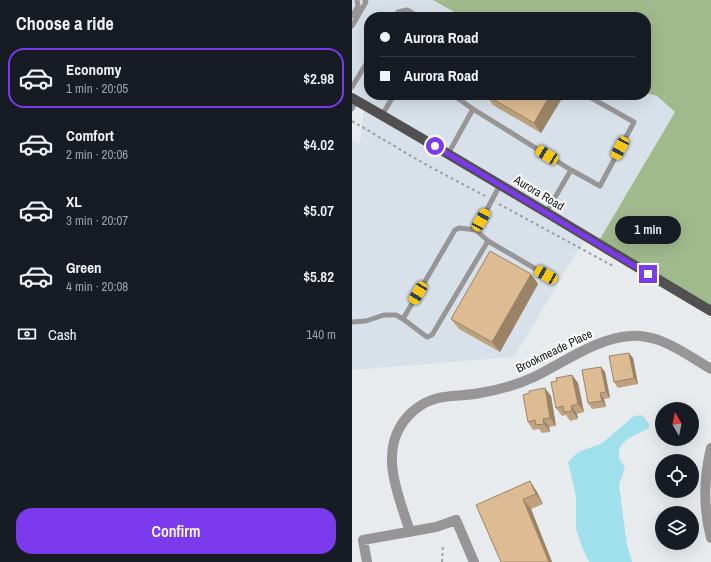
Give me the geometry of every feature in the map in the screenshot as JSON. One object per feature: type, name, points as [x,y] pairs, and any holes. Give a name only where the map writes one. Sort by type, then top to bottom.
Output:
[{"type":"main road","name":"Aurora Road","points":[[354,103],[382,116],[448,154],[711,311]]},
{"type":"street","name":"Brookmeade Place","points":[[410,532],[393,475],[392,455],[394,442],[400,428],[408,416],[418,408],[437,398],[480,393],[523,382],[603,342],[625,336],[647,337],[662,341],[711,369]]},
{"type":"street","points":[[711,448],[706,484],[707,510],[711,538]]},
{"type":"street","points":[[367,562],[363,540],[436,527],[456,520],[474,562]]},
{"type":"lane","points":[[352,16],[358,6],[357,0]]},
{"type":"lane","points":[[352,26],[366,2],[365,0]]},
{"type":"lane","points":[[398,12],[407,10],[410,12]]},
{"type":"lane","points":[[352,87],[364,67]]},
{"type":"lane","points":[[382,116],[391,100]]},
{"type":"lane","points":[[460,100],[571,170],[600,186],[634,122],[595,100]]},
{"type":"lane","points":[[448,154],[473,109]]},
{"type":"lane","points":[[546,213],[571,170]]},
{"type":"lane","points":[[476,230],[500,185]]},
{"type":"lane","points":[[403,319],[455,230],[459,228],[476,230],[488,241],[546,275]]},
{"type":"lane","points":[[352,322],[366,321],[384,315],[396,315],[427,337],[432,335],[488,241]]},
{"type":"path","points":[[352,121],[423,163],[616,268]]},
{"type":"path","points":[[442,562],[443,545]]},
{"type":"shaded area","points":[[352,0],[499,0],[527,12],[364,12],[364,100],[651,100],[651,67],[691,85],[597,244],[586,237],[514,357],[352,370],[352,140],[360,144],[364,106],[352,98]]},
{"type":"green space","points":[[433,0],[711,0],[711,311],[597,244],[675,112],[657,96],[651,94],[651,12],[454,12]]},
{"type":"water","points":[[642,415],[649,424],[649,428],[629,438],[619,450],[620,459],[625,467],[619,485],[627,545],[632,562],[589,562],[576,529],[576,496],[568,462],[578,452],[601,444],[634,416]]},
{"type":"building","points":[[495,100],[547,100],[534,123]]},
{"type":"building","points":[[490,251],[531,274],[492,342],[451,319]]},
{"type":"building","points":[[629,353],[634,378],[614,382],[609,356]]},
{"type":"building","points":[[601,367],[606,392],[600,393],[602,401],[588,403],[582,370]]},
{"type":"building","points":[[572,375],[578,404],[571,406],[572,411],[564,412],[563,406],[556,408],[551,382],[557,381],[556,378]]},
{"type":"building","points":[[545,388],[550,418],[543,419],[544,424],[536,425],[535,420],[528,422],[523,395],[529,393],[529,391]]},
{"type":"building","points":[[530,481],[536,494],[523,499],[549,562],[501,562],[476,505]]},
{"type":"route","points":[[435,146],[648,274]]}]
